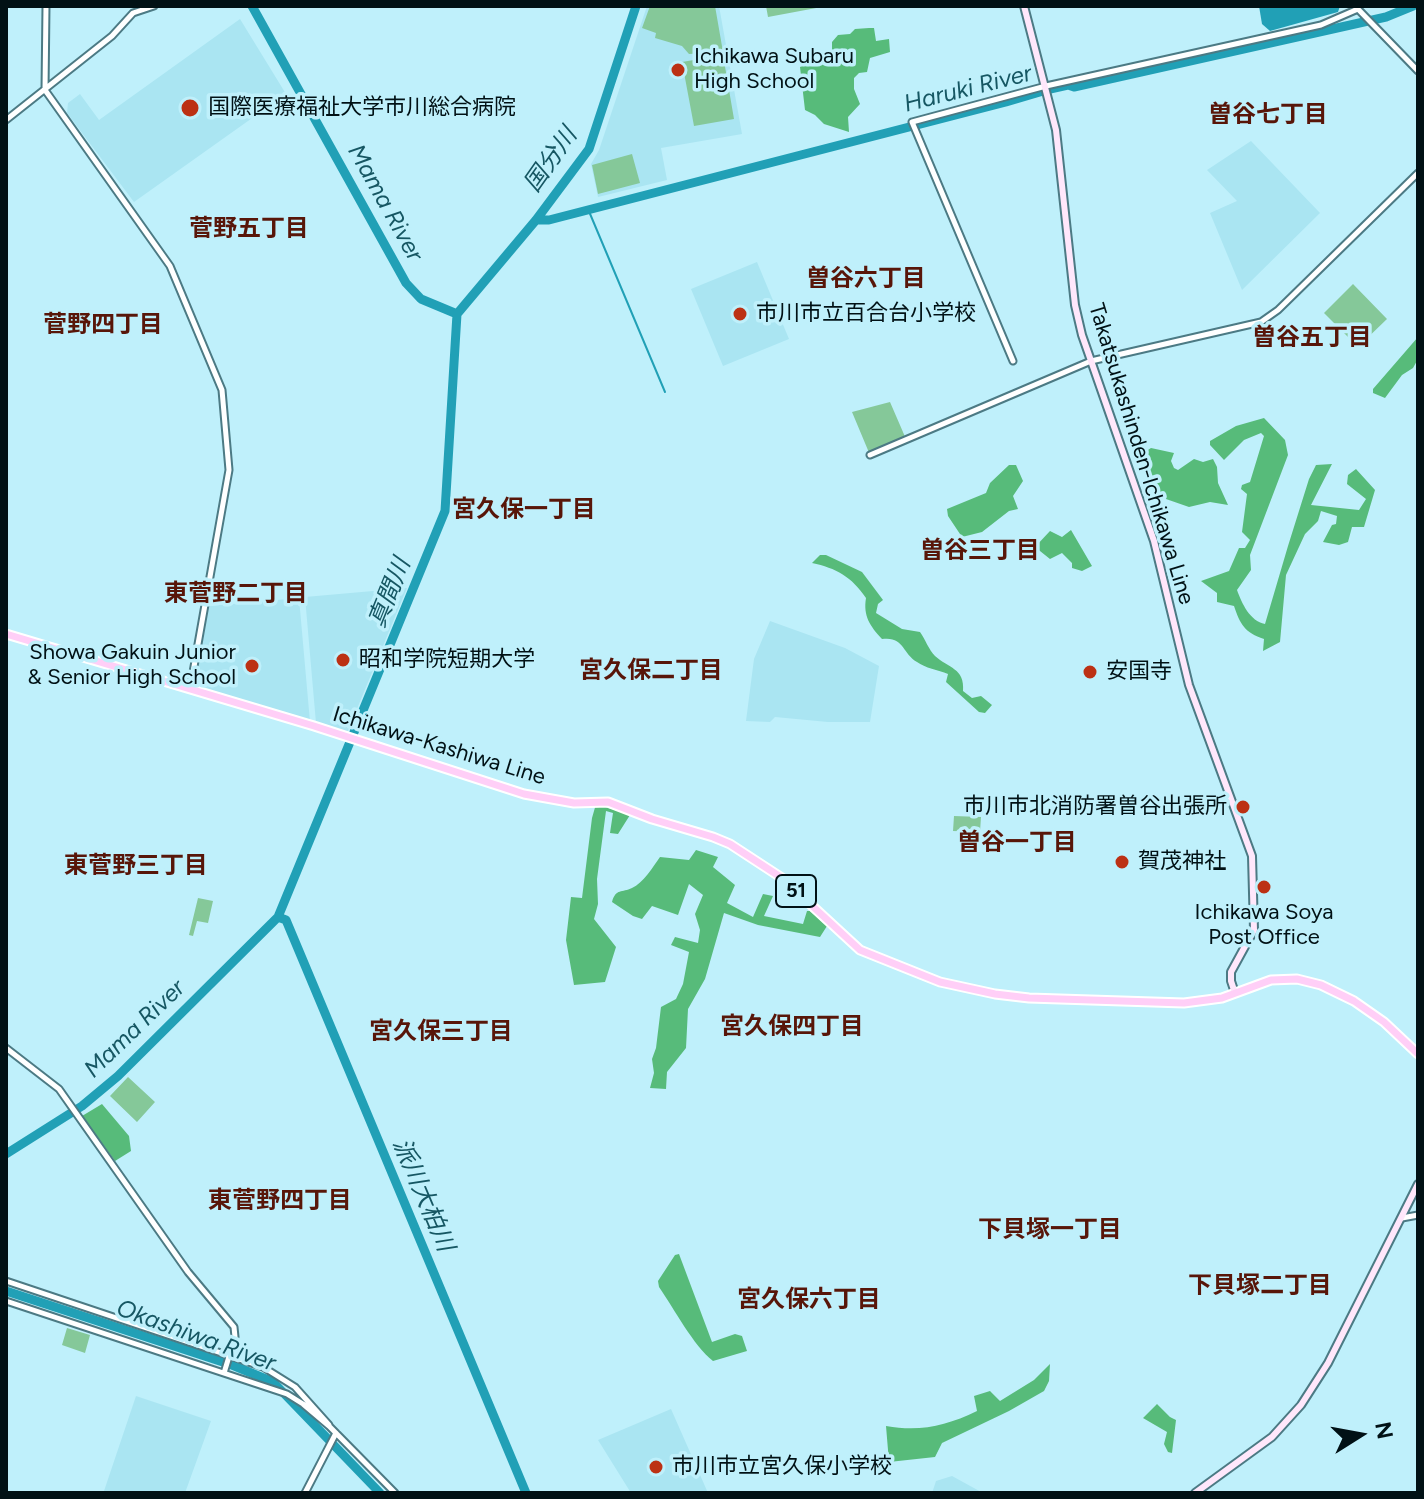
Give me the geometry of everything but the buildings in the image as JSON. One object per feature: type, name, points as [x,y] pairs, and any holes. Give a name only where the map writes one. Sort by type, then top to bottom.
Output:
[{"type":"main road","name":"Takatsukashinden-Ichikawa Line","points":[[1024,6],[1059,153],[1075,305],[1091,361],[1154,541],[1189,685],[1252,856],[1254,930],[1231,972],[1235,993]]},
{"type":"main road","name":"Ichikawa-Kashiwa Line","points":[[6,634],[524,794],[574,803],[608,802],[721,840],[782,878],[860,950],[940,982],[1029,998],[1200,1003],[1279,978],[1297,979],[1321,985],[1367,1009],[1418,1054]]},
{"type":"main road","points":[[1195,1493],[1272,1437],[1301,1405],[1328,1363],[1418,1186]]},
{"type":"street","points":[[46,6],[45,90],[170,266],[222,390],[229,470],[190,689]]},
{"type":"street","points":[[6,120],[112,36],[133,13],[154,6]]},
{"type":"street","points":[[1013,361],[912,122],[1321,25],[1357,8],[1418,71]]},
{"type":"street","points":[[870,455],[1091,361],[1261,322],[1278,310],[1418,173]]},
{"type":"street","points":[[6,1048],[55,1084],[188,1272],[234,1327],[235,1337],[224,1372]]},
{"type":"street","points":[[1418,1186],[1418,1194]]},
{"type":"street","points":[[1402,1218],[1418,1215]]},
{"type":"street","points":[[6,1281],[281,1376],[309,1402],[334,1435],[395,1493]]},
{"type":"street","points":[[6,1301],[295,1398],[329,1426]]},
{"type":"street","points":[[305,1493],[334,1435]]},
{"type":"shaded area","name":"Ichikawa Subaru High School","points":[[647,6],[719,6],[742,134],[661,148],[667,180],[598,197],[591,164],[599,150]]},
{"type":"shaded area","points":[[1259,6],[1340,6],[1338,12],[1270,31],[1262,24]]},
{"type":"shaded area","name":"国際医療福祉大学市川総合病院","points":[[240,19],[286,94],[134,202],[67,113],[68,103],[80,94],[99,120]]},
{"type":"shaded area","points":[[1251,141],[1320,213],[1242,290],[1210,213],[1237,201],[1207,170]]},
{"type":"shaded area","name":"市川市立百合台小学校","points":[[757,262],[789,339],[723,366],[691,289]]},
{"type":"shaded area","name":"昭和学院短期大学","points":[[407,588],[347,733],[316,723],[305,597]]},
{"type":"shaded area","name":"Showa Gakuin Junior & Senior High School","points":[[299,598],[310,722],[195,687],[209,606]]},
{"type":"shaded area","points":[[770,621],[845,648],[879,666],[870,722],[775,717],[770,722],[746,721],[754,659]]},
{"type":"shaded area","points":[[136,1396],[211,1421],[185,1493],[104,1491]]},
{"type":"shaded area","name":"市川市立宮久保小学校","points":[[671,1409],[708,1493],[631,1493],[598,1440]]},
{"type":"shaded area","points":[[952,1476],[983,1493],[932,1493],[936,1481]]},
{"type":"green space","points":[[650,6],[715,6],[723,52],[689,54],[682,46],[655,38],[656,33],[642,28]]},
{"type":"green space","points":[[766,6],[827,6],[768,17]]},
{"type":"green space","points":[[874,28],[876,41],[889,39],[890,52],[870,58],[867,72],[859,73],[854,78],[854,89],[860,104],[848,117],[849,132],[824,124],[805,110],[800,67],[832,54],[832,42],[838,35],[850,34],[855,29]]},
{"type":"green space","points":[[723,55],[734,119],[694,126],[682,62]]},
{"type":"green space","points":[[632,154],[640,183],[598,194],[592,165]]},
{"type":"green space","points":[[1353,284],[1387,319],[1358,347],[1324,313]]},
{"type":"green space","points":[[1418,337],[1418,359],[1413,368],[1402,375],[1385,398],[1373,393],[1373,389]]},
{"type":"green space","points":[[890,402],[906,439],[870,455],[852,412]]},
{"type":"green space","points":[[1264,418],[1285,440],[1288,455],[1250,555],[1251,570],[1237,590],[1244,606],[1255,619],[1265,624],[1316,465],[1332,464],[1311,505],[1359,510],[1366,499],[1347,484],[1348,475],[1356,469],[1375,490],[1364,527],[1352,527],[1348,542],[1339,545],[1323,542],[1332,525],[1336,524],[1337,516],[1321,511],[1318,521],[1305,534],[1286,575],[1280,642],[1263,651],[1264,639],[1248,631],[1234,606],[1217,602],[1217,593],[1201,581],[1229,571],[1239,548],[1245,548],[1250,540],[1242,532],[1247,494],[1241,489],[1242,485],[1250,482],[1264,436],[1261,433],[1244,440],[1224,460],[1210,441],[1236,426]]},
{"type":"green space","points":[[1151,448],[1174,453],[1171,461],[1178,470],[1194,459],[1203,462],[1213,459],[1218,483],[1228,505],[1210,502],[1189,507],[1166,499],[1143,472],[1137,457]]},
{"type":"green space","points":[[1009,465],[1016,465],[1023,481],[1013,496],[1018,509],[1009,511],[982,532],[962,537],[948,516],[947,509],[986,493],[990,483]]},
{"type":"green space","points":[[1071,530],[1092,566],[1082,571],[1072,568],[1072,563],[1062,553],[1050,559],[1035,547],[1050,531],[1062,537]]},
{"type":"green space","points":[[820,555],[862,572],[883,600],[878,604],[876,613],[902,629],[920,632],[935,656],[958,673],[963,691],[972,698],[981,696],[992,705],[985,713],[979,712],[946,682],[948,674],[920,664],[895,640],[882,639],[868,620],[866,598],[861,591],[843,574],[812,563]]},
{"type":"green space","points":[[596,804],[630,815],[618,834],[610,833],[613,813],[606,811],[597,879],[598,904],[594,919],[616,947],[605,982],[574,985],[566,940],[571,897],[582,898]]},
{"type":"green space","points":[[954,816],[981,817],[980,832],[953,831]]},
{"type":"green space","points":[[696,850],[718,857],[713,867],[735,885],[727,903],[753,917],[763,894],[773,896],[764,916],[803,924],[807,911],[810,911],[827,926],[820,937],[758,925],[724,913],[705,979],[688,1009],[686,1048],[667,1072],[666,1089],[650,1088],[661,1007],[676,999],[683,984],[689,952],[671,945],[675,937],[698,943],[700,930],[695,914],[703,895],[689,884],[678,915],[652,906],[642,919],[612,902],[617,893],[640,882],[660,857],[689,860]]},
{"type":"green space","points":[[198,898],[213,901],[208,923],[197,921],[193,936],[189,935]]},
{"type":"green space","points":[[128,1077],[155,1102],[137,1122],[110,1096]]},
{"type":"green space","points":[[102,1104],[129,1136],[131,1151],[115,1161],[82,1116]]},
{"type":"green space","points":[[679,1254],[712,1342],[735,1334],[742,1336],[747,1351],[713,1361],[691,1337],[658,1281],[675,1255]]},
{"type":"green space","points":[[67,1328],[90,1335],[85,1353],[62,1345]]},
{"type":"green space","points":[[1050,1364],[1049,1381],[1044,1391],[942,1443],[935,1457],[889,1462],[886,1426],[922,1428],[954,1421],[977,1411],[974,1396],[990,1391],[1000,1401],[1034,1380]]},
{"type":"green space","points":[[1157,1404],[1176,1420],[1172,1453],[1164,1444],[1167,1432],[1143,1418]]},
{"type":"waterway","name":"Mama River","points":[[252,6],[406,283],[421,299],[457,314]]},
{"type":"waterway","name":"真間川","points":[[6,1154],[82,1106],[118,1076],[278,917],[445,511],[457,314],[536,220],[589,149],[636,6]]},
{"type":"waterway","name":"Haruki River","points":[[536,220],[549,220],[1050,89],[1068,85],[1074,87],[1386,17],[1413,6]]},
{"type":"waterway","points":[[588,209],[665,392]]},
{"type":"waterway","name":"派川大柏川","points":[[278,917],[286,920],[526,1493]]},
{"type":"waterway","name":"Okashiwa River","points":[[6,1291],[232,1365],[273,1382],[380,1493]]},
{"type":"place","name":"Ichikawa Subaru High School","points":[[678,70]]},
{"type":"place","name":"国際医療福祉大学市川総合病院","points":[[190,108]]},
{"type":"place","name":"市川市立百合台小学校","points":[[740,314]]},
{"type":"place","name":"昭和学院短期大学","points":[[343,660]]},
{"type":"place","name":"Showa Gakuin Junior & Senior High School","points":[[252,666]]},
{"type":"place","name":"安国寺","points":[[1090,672]]},
{"type":"place","name":"市川市北消防署曽谷出張所","points":[[1243,807]]},
{"type":"place","name":"賀茂神社","points":[[1122,862]]},
{"type":"place","name":"Ichikawa Soya Post Office","points":[[1264,887]]},
{"type":"place","name":"市川市立宮久保小学校","points":[[656,1467]]},
{"type":"district","name":"曽谷七丁目","points":[[1268,115]]},
{"type":"district","name":"菅野五丁目","points":[[249,229]]},
{"type":"district","name":"曽谷六丁目","points":[[866,279]]},
{"type":"district","name":"菅野四丁目","points":[[103,325]]},
{"type":"district","name":"曽谷五丁目","points":[[1312,338]]},
{"type":"district","name":"宮久保一丁目","points":[[524,510]]},
{"type":"district","name":"曽谷三丁目","points":[[980,551]]},
{"type":"district","name":"東菅野二丁目","points":[[236,594]]},
{"type":"district","name":"宮久保二丁目","points":[[651,671]]},
{"type":"district","name":"曽谷一丁目","points":[[1017,843]]},
{"type":"district","name":"東菅野三丁目","points":[[136,866]]},
{"type":"district","name":"宮久保四丁目","points":[[792,1027]]},
{"type":"district","name":"宮久保三丁目","points":[[441,1032]]},
{"type":"district","name":"東菅野四丁目","points":[[280,1201]]},
{"type":"district","name":"下貝塚一丁目","points":[[1050,1230]]},
{"type":"district","name":"下貝塚二丁目","points":[[1260,1286]]},
{"type":"district","name":"宮久保六丁目","points":[[809,1300]]},
{"type":"water label","name":"国分川","points":[[551,160]]}]
